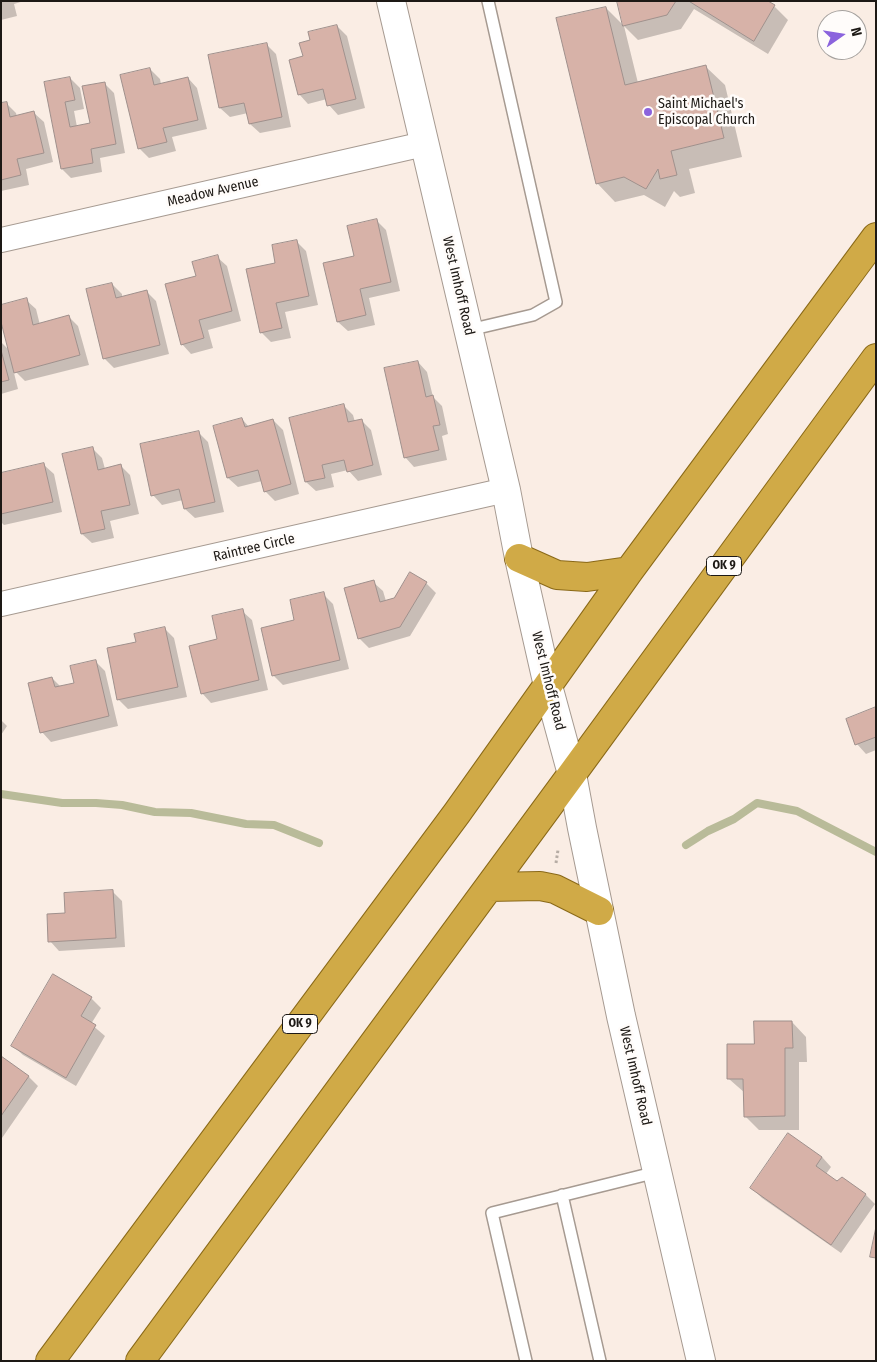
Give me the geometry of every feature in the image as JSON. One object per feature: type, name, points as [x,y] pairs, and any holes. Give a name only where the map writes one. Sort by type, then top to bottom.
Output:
[{"type":"highway","name":"OK 9","points":[[50,1361],[451,821],[629,571],[876,237]]},
{"type":"highway","name":"OK 9","points":[[140,1361],[876,358]]},
{"type":"highway","points":[[519,558],[557,575],[587,577],[629,571]]},
{"type":"highway","points":[[489,887],[540,886],[555,889],[599,911]]},
{"type":"street","name":"West Imhoff Road","points":[[391,1],[506,490],[519,558],[548,686],[572,774],[620,1016],[701,1361]]},
{"type":"street","name":"Meadow Avenue","points":[[1,240],[424,144]]},
{"type":"street","name":"Raintree Circle","points":[[1,604],[506,490]]},
{"type":"lane","points":[[468,330],[534,316],[556,302],[488,1]]},
{"type":"lane","points":[[526,1361],[492,1213],[657,1172]]},
{"type":"lane","points":[[562,1195],[600,1361]]},
{"type":"path","points":[[555,867],[558,848]]},
{"type":"building","points":[[617,1],[676,1],[667,15],[623,26]]},
{"type":"building","points":[[689,1],[768,1],[775,5],[754,41]]},
{"type":"building","name":"Saint Michael's Episcopal Church","points":[[606,7],[625,85],[706,65],[724,138],[671,151],[677,175],[660,179],[658,169],[646,189],[624,177],[596,184],[556,18]]},
{"type":"building","points":[[337,25],[356,99],[327,106],[323,89],[298,95],[289,60],[303,56],[299,43],[310,40],[308,32]]},
{"type":"building","points":[[267,43],[282,117],[249,124],[244,103],[219,108],[208,55]]},
{"type":"building","points":[[150,68],[154,85],[188,77],[198,120],[163,128],[167,142],[138,149],[120,75]]},
{"type":"building","points":[[70,77],[75,100],[65,102],[70,127],[90,123],[82,86],[105,82],[116,144],[91,149],[93,163],[61,169],[44,82]]},
{"type":"building","points":[[7,102],[10,117],[34,111],[44,153],[17,159],[21,175],[1,180],[1,103]]},
{"type":"building","points":[[377,219],[391,282],[360,289],[366,315],[337,322],[323,263],[354,256],[347,226]]},
{"type":"building","points":[[297,240],[309,296],[276,303],[282,328],[260,333],[246,269],[275,263],[272,245]]},
{"type":"building","points":[[218,255],[232,311],[199,320],[204,338],[181,345],[165,284],[196,276],[192,262]]},
{"type":"building","points":[[112,283],[116,298],[147,290],[160,345],[103,359],[86,289]]},
{"type":"building","points":[[27,298],[33,325],[69,315],[80,355],[14,373],[1,322],[1,305]]},
{"type":"building","points":[[1,350],[9,380],[1,382]]},
{"type":"building","points":[[418,361],[426,397],[433,395],[440,425],[433,426],[439,450],[404,458],[384,368]]},
{"type":"building","points":[[344,404],[348,422],[362,419],[373,465],[347,472],[344,460],[322,465],[325,478],[305,482],[289,418]]},
{"type":"building","points":[[242,418],[245,427],[273,419],[291,484],[264,492],[258,470],[227,478],[213,426]]},
{"type":"building","points":[[199,431],[215,502],[184,509],[179,489],[151,496],[140,444]]},
{"type":"building","points":[[93,447],[98,470],[121,464],[130,505],[101,511],[105,529],[81,534],[62,454]]},
{"type":"building","points":[[44,463],[53,502],[1,514],[1,473]]},
{"type":"building","points":[[410,572],[427,582],[400,627],[358,639],[344,588],[374,580],[380,602],[394,598]]},
{"type":"building","points":[[324,592],[340,660],[272,676],[261,628],[294,620],[290,600]]},
{"type":"building","points":[[243,609],[259,680],[201,694],[189,646],[217,639],[212,616]]},
{"type":"building","points":[[165,627],[178,687],[117,700],[107,648],[136,642],[134,634]]},
{"type":"building","points":[[96,660],[109,716],[40,733],[28,683],[52,677],[55,687],[74,683],[70,666]]},
{"type":"building","points":[[876,707],[876,737],[855,745],[846,719]]},
{"type":"building","points":[[113,890],[116,938],[48,942],[47,914],[65,913],[64,893]]},
{"type":"building","points":[[53,974],[92,997],[81,1016],[96,1025],[66,1078],[11,1046]]},
{"type":"building","points":[[754,1021],[792,1021],[793,1048],[785,1048],[785,1116],[744,1117],[743,1079],[727,1079],[727,1044],[754,1044]]},
{"type":"building","points":[[1,1056],[29,1076],[1,1116]]},
{"type":"building","points":[[788,1133],[822,1157],[816,1166],[837,1181],[842,1177],[866,1194],[831,1245],[750,1188]]},
{"type":"building","points":[[876,1227],[876,1258],[870,1257]]},
{"type":"waterway","points":[[1,794],[62,803],[122,805],[155,812],[191,813],[246,824],[274,825],[319,843]]},
{"type":"waterway","points":[[686,845],[708,831],[734,819],[757,803],[797,811],[876,852]]},
{"type":"place","name":"Saint Michael's Episcopal Church","points":[[648,112]]}]
